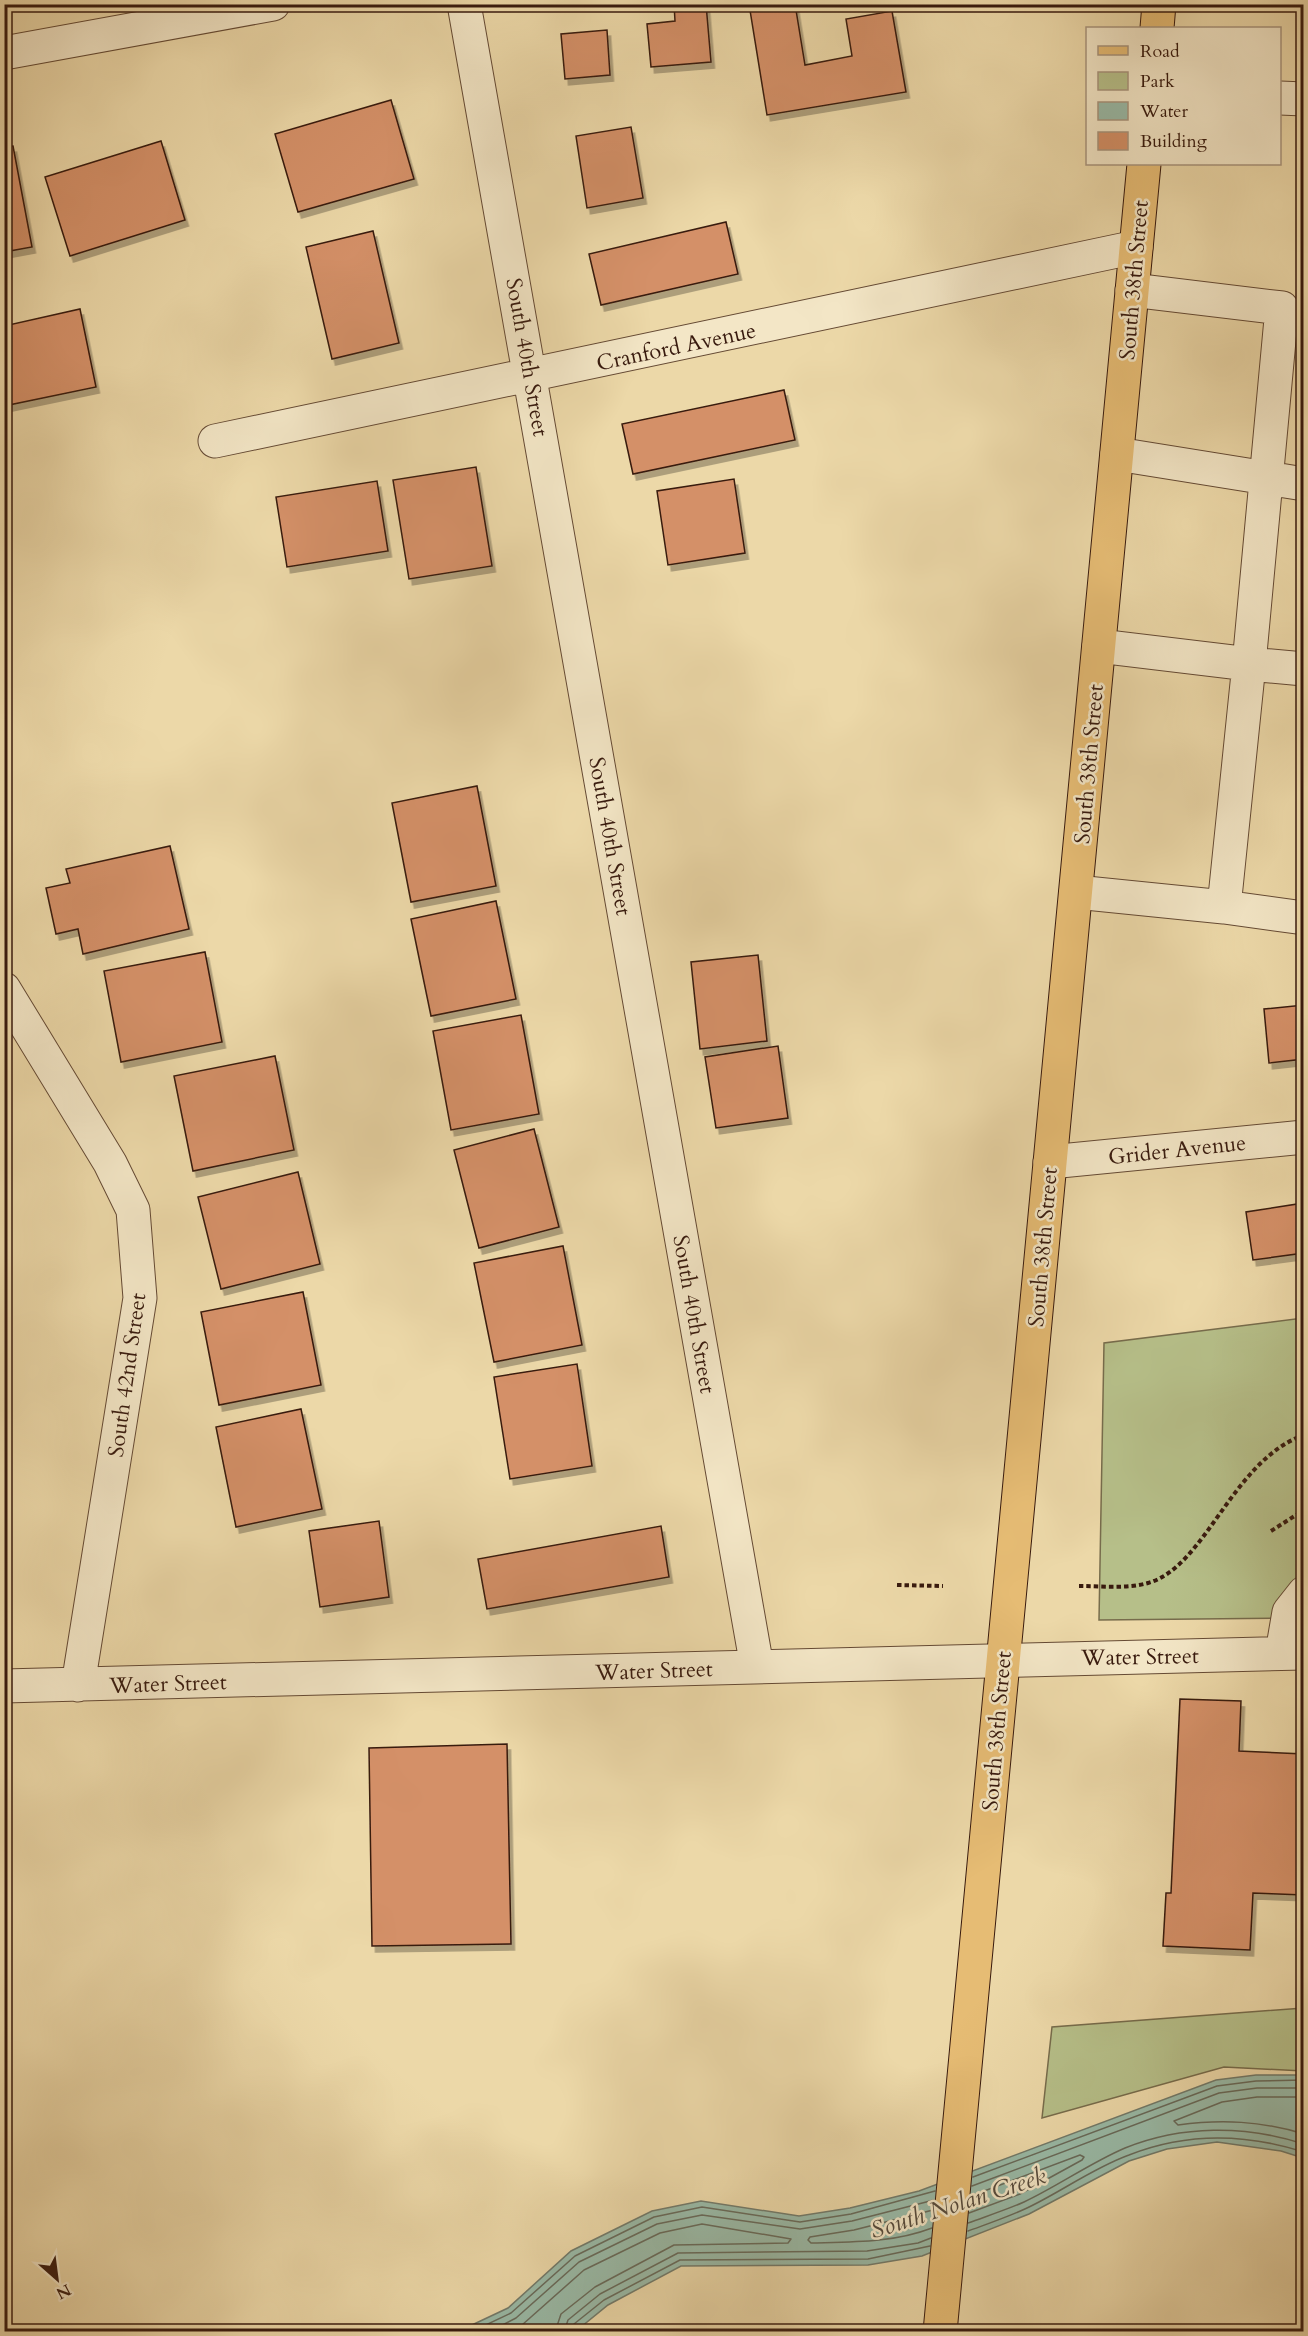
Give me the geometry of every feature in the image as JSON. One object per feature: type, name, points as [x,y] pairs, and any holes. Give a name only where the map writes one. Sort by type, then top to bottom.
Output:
[{"type":"main road","points":[[1157,27],[1159,4]]},
{"type":"main road","name":"South 38th Street","points":[[940,2331],[1144,165]]},
{"type":"street","name":"South 40th Street","points":[[464,4],[757,1667]]},
{"type":"street","points":[[4,53],[253,6]]},
{"type":"street","points":[[1281,98],[1304,99]]},
{"type":"street","name":"Cranford Avenue","points":[[215,441],[1136,247]]},
{"type":"street","points":[[1132,290],[1282,308],[1224,907]]},
{"type":"street","points":[[1117,454],[1304,484]]},
{"type":"street","points":[[1099,646],[1304,669]]},
{"type":"street","points":[[1076,892],[1224,907],[1304,918]]},
{"type":"street","name":"South 42nd Street","points":[[4,989],[110,1163],[133,1210],[138,1250],[140,1298],[78,1685]]},
{"type":"street","name":"Grider Avenue","points":[[1050,1162],[1304,1137]]},
{"type":"street","points":[[1293,1653],[1289,1612],[1304,1593]]},
{"type":"street","name":"Water Street","points":[[4,1686],[757,1667],[1003,1658],[1293,1653]]},
{"type":"path","points":[[1079,1586],[1131,1586],[1149,1583],[1166,1574],[1195,1546],[1236,1489],[1256,1467],[1276,1451],[1304,1435]]},
{"type":"path","points":[[1271,1532],[1304,1510]]},
{"type":"path","points":[[897,1586],[943,1586]]},
{"type":"green space","points":[[1303,1318],[1303,1618],[1099,1620],[1104,1343]]},
{"type":"green space","points":[[1303,2008],[1303,2071],[1224,2067],[1042,2118],[1052,2027]]},
{"type":"water","name":"South Nolan Creek","points":[[1256,2075],[1303,2075],[1303,2158],[1281,2151],[1217,2142],[1167,2149],[1129,2161],[1029,2214],[922,2256],[868,2265],[681,2266],[608,2305],[576,2331],[457,2332],[508,2308],[571,2251],[652,2211],[701,2201],[799,2216],[850,2208],[919,2191],[1216,2080]]},
{"type":"building","points":[[674,4],[706,4],[711,62],[651,67],[647,24],[675,21]]},
{"type":"building","points":[[749,4],[795,4],[805,65],[852,56],[846,19],[892,11],[906,92],[767,115]]},
{"type":"building","points":[[607,30],[610,75],[565,79],[561,34]]},
{"type":"building","points":[[391,100],[414,179],[298,212],[275,134]]},
{"type":"building","points":[[631,127],[643,198],[587,208],[576,136]]},
{"type":"building","points":[[161,141],[185,220],[70,256],[45,177]]},
{"type":"building","points":[[13,146],[32,247],[4,252],[4,147]]},
{"type":"building","points":[[726,222],[738,274],[601,305],[589,254]]},
{"type":"building","points":[[373,231],[399,343],[332,359],[306,247]]},
{"type":"building","points":[[80,309],[96,387],[4,406],[4,326]]},
{"type":"building","points":[[784,390],[795,440],[633,474],[622,424]]},
{"type":"building","points":[[476,467],[492,566],[409,579],[393,480]]},
{"type":"building","points":[[734,479],[745,553],[668,565],[657,491]]},
{"type":"building","points":[[377,481],[388,551],[287,567],[276,497]]},
{"type":"building","points":[[477,786],[496,886],[411,902],[392,803]]},
{"type":"building","points":[[170,846],[189,929],[83,954],[78,929],[56,934],[46,888],[70,883],[66,869]]},
{"type":"building","points":[[496,901],[516,999],[431,1016],[411,919]]},
{"type":"building","points":[[205,952],[222,1042],[121,1062],[104,971]]},
{"type":"building","points":[[758,955],[767,1041],[700,1049],[691,962]]},
{"type":"building","points":[[1304,1005],[1304,1059],[1269,1063],[1264,1009]]},
{"type":"building","points":[[521,1015],[539,1114],[451,1130],[433,1031]]},
{"type":"building","points":[[778,1046],[788,1118],[716,1128],[705,1057]]},
{"type":"building","points":[[275,1056],[294,1150],[193,1171],[174,1076]]},
{"type":"building","points":[[534,1129],[559,1227],[479,1248],[454,1150]]},
{"type":"building","points":[[298,1172],[320,1264],[221,1289],[198,1197]]},
{"type":"building","points":[[1304,1203],[1304,1253],[1253,1260],[1246,1212]]},
{"type":"building","points":[[563,1246],[582,1345],[494,1362],[474,1263]]},
{"type":"building","points":[[303,1292],[321,1385],[219,1405],[201,1312]]},
{"type":"building","points":[[577,1364],[592,1466],[510,1479],[494,1377]]},
{"type":"building","points":[[301,1409],[322,1509],[236,1527],[216,1427]]},
{"type":"building","points":[[379,1521],[389,1597],[320,1607],[309,1531]]},
{"type":"building","points":[[661,1526],[669,1577],[487,1609],[478,1559]]},
{"type":"building","points":[[1180,1699],[1241,1701],[1239,1751],[1304,1754],[1304,1895],[1253,1893],[1250,1950],[1163,1946],[1166,1893],[1171,1893]]},
{"type":"building","points":[[507,1744],[511,1944],[372,1946],[369,1748]]}]
